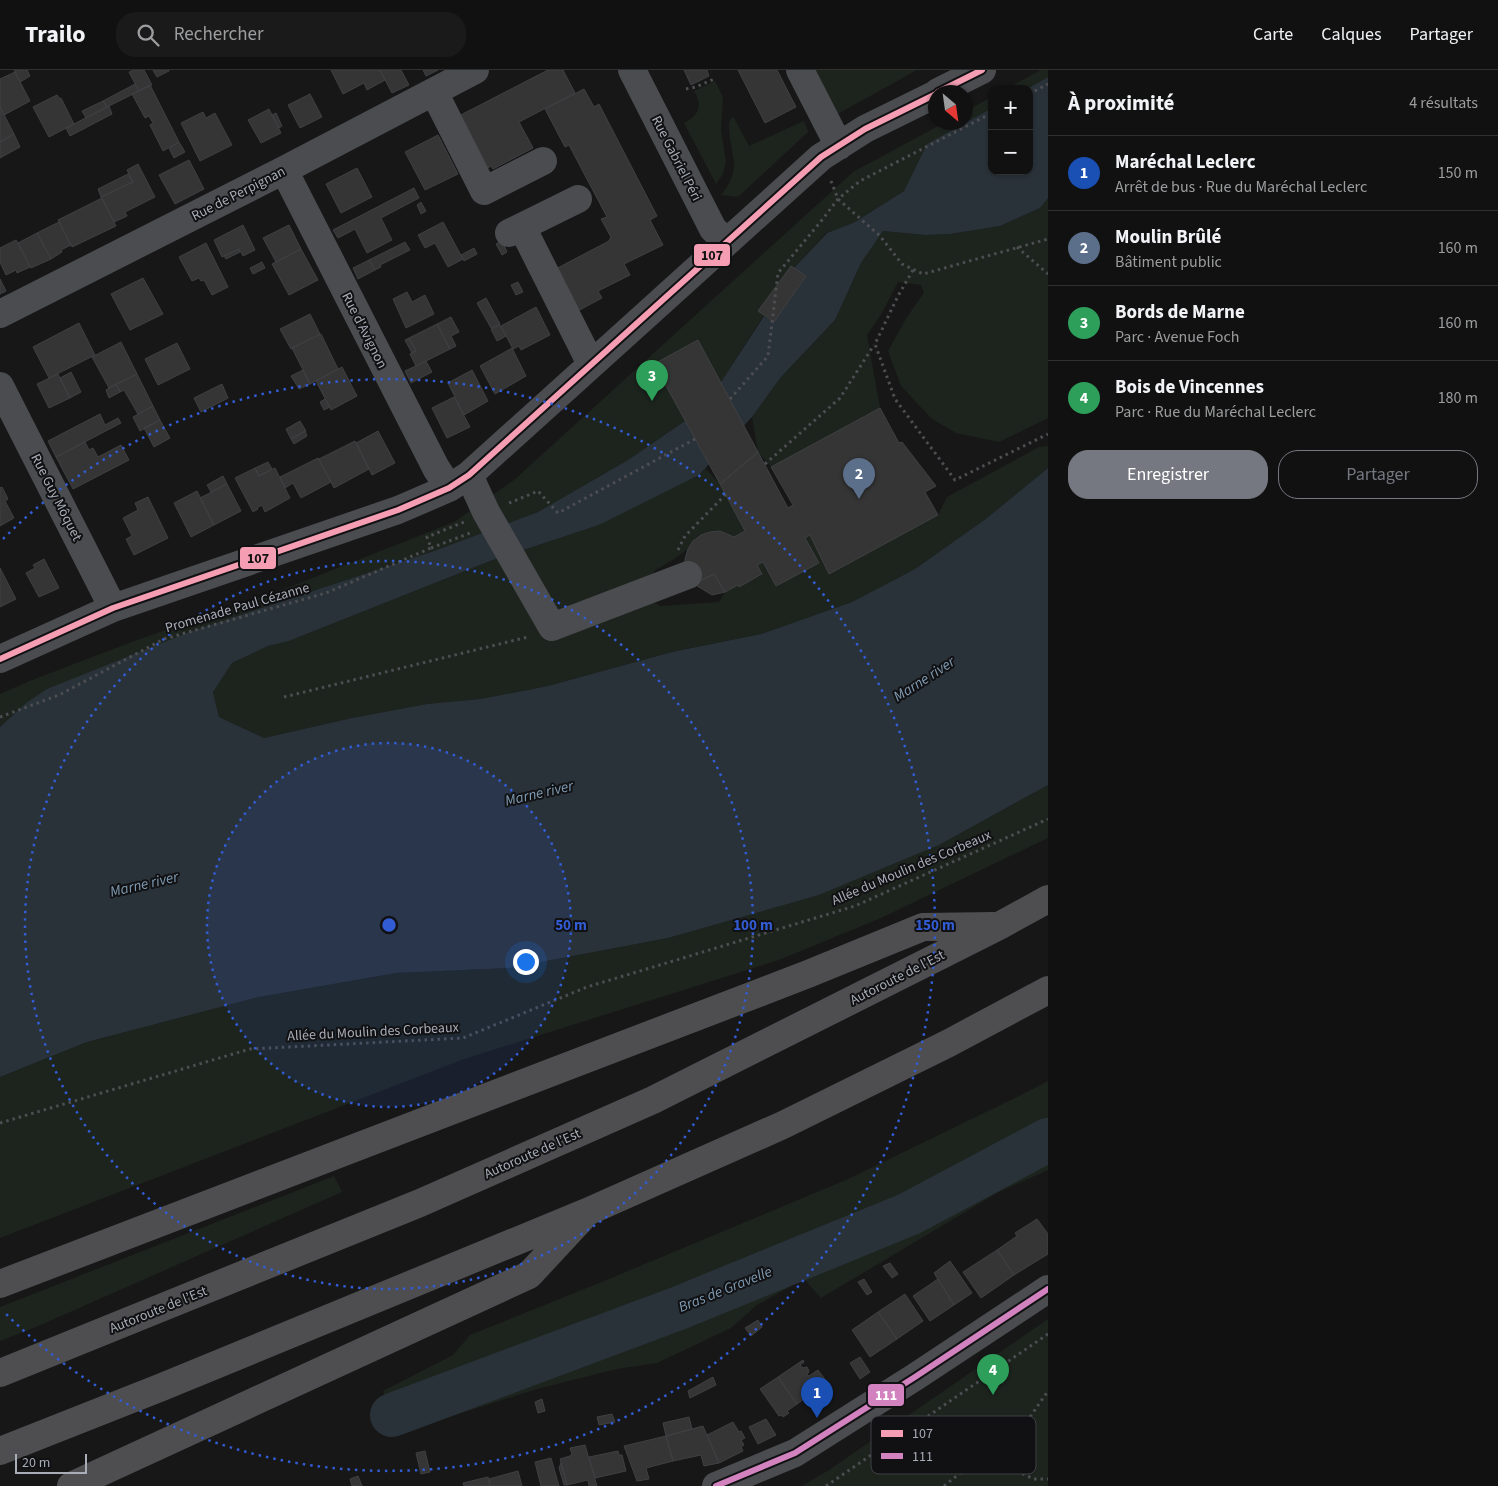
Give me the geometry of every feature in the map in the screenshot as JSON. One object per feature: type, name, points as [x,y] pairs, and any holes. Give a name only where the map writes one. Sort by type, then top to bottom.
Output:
[{"type":"highway","name":"Autoroute de l’Est","points":[[0,1373],[420,1203],[653,1100],[999,926],[1048,899]]},
{"type":"highway","points":[[0,1284],[799,978],[923,927],[999,926]]},
{"type":"highway","points":[[0,1451],[162,1387],[587,1212],[782,1125],[949,1043],[1048,990]]},
{"type":"highway","points":[[72,1486],[529,1276],[587,1212]]},
{"type":"street","name":"Rue de Perpignan","points":[[0,314],[284,170],[475,70]]},
{"type":"street","name":"Rue Gabriel Péri","points":[[632,70],[713,230],[727,242]]},
{"type":"street","points":[[800,70],[839,146]]},
{"type":"street","points":[[953,85],[982,70]]},
{"type":"street","points":[[434,92],[484,190],[543,160]]},
{"type":"street","points":[[0,659],[113,608],[398,510],[459,481],[822,157],[865,130],[928,98]]},
{"type":"street","name":"Rue d'Avignon","points":[[284,170],[436,468],[459,481],[475,522],[535,598],[552,627]]},
{"type":"street","points":[[578,199],[516,230],[591,364]]},
{"type":"street","name":"Rue Guy Môquet","points":[[0,386],[113,608]]},
{"type":"street","points":[[552,627],[675,580]]},
{"type":"street","points":[[716,1486],[795,1453],[1048,1289]]},
{"type":"path","points":[[686,89],[696,88],[714,79]]},
{"type":"path","points":[[1033,92],[1048,84]]},
{"type":"path","points":[[730,399],[768,356],[778,273],[838,199],[860,181],[988,115]]},
{"type":"path","points":[[838,199],[880,236],[902,264],[923,274],[1048,238]]},
{"type":"path","points":[[1017,247],[1048,274]]},
{"type":"path","points":[[765,464],[840,398],[874,344],[913,270]]},
{"type":"path","points":[[874,344],[895,399],[956,480],[1048,434]]},
{"type":"path","points":[[431,548],[427,537],[475,522],[538,491],[558,513],[695,439]]},
{"type":"path","points":[[675,580],[666,573],[685,536],[726,494]]},
{"type":"path","name":"Promenade Paul Cézanne","points":[[0,717],[59,695],[164,639],[326,593],[431,548],[475,522]]},
{"type":"path","points":[[284,696],[522,640],[552,627]]},
{"type":"path","name":"Allée du Moulin des Corbeaux","points":[[0,1123],[250,1049],[463,1038],[587,987],[855,906],[1048,819]]},
{"type":"path","points":[[928,1416],[1048,1334]]},
{"type":"path","points":[[1031,1416],[1048,1391]]},
{"type":"path","points":[[826,1486],[871,1455]]},
{"type":"path","points":[[944,1486],[959,1474]]},
{"type":"path","points":[[1024,1474],[1034,1480],[1048,1479]]},
{"type":"shaded area","points":[[813,70],[917,70],[834,116]]},
{"type":"shaded area","points":[[1041,70],[1048,70],[1048,77],[1033,86],[1013,85]]},
{"type":"shaded area","points":[[715,81],[723,97],[721,131],[726,161],[723,174],[716,184],[684,123],[693,117],[698,110],[699,105],[694,91]]},
{"type":"shaded area","points":[[988,99],[988,110],[973,119],[973,107]]},
{"type":"shaded area","points":[[732,117],[749,146],[804,121],[808,132],[738,197],[721,195],[730,182],[733,171],[734,162],[729,126]]},
{"type":"shaded area","points":[[931,130],[952,130],[927,144],[904,191],[855,222],[826,233],[794,268],[721,382],[685,421],[628,460],[538,512],[434,551],[192,631],[26,703],[0,727],[0,694],[137,640],[292,586],[454,522],[514,480],[853,172]]},
{"type":"shaded area","points":[[1048,198],[1048,418],[999,442],[956,433],[932,419],[901,386],[888,351],[907,317],[924,293],[921,285],[898,282],[882,313],[867,335],[880,408],[771,467],[758,452],[752,417],[781,377],[835,320],[861,263],[883,231],[926,235],[950,234],[1000,226],[1040,208]]},
{"type":"shaded area","points":[[1048,446],[1048,468],[987,518],[915,569],[852,602],[761,634],[672,652],[548,686],[480,699],[427,704],[352,718],[264,738],[219,717],[213,691],[232,663],[268,646],[289,641],[490,561],[599,525],[699,475],[705,468],[720,484],[745,531],[734,537],[714,531],[699,536],[680,555],[654,571],[652,601],[660,606],[719,602],[725,592],[762,575],[757,565],[763,562],[819,563],[805,538],[810,535],[829,573],[938,515],[947,497],[1039,447]]},
{"type":"shaded area","points":[[1048,785],[1048,838],[881,918],[779,960],[464,1059],[0,1238],[0,1077],[87,1042],[259,997],[396,973],[509,968],[668,938],[819,895],[939,845]]},
{"type":"shaded area","points":[[1048,1081],[1048,1170],[997,1193],[821,1298],[804,1279],[757,1305],[731,1328],[657,1363],[617,1369],[537,1389],[399,1433],[383,1391],[453,1355],[470,1335],[846,1180]]},
{"type":"shaded area","points":[[334,1176],[342,1192],[36,1327],[0,1341],[0,1307]]},
{"type":"shaded area","points":[[1048,1319],[1048,1486],[802,1486],[871,1441],[871,1474],[1036,1474],[1036,1416],[907,1416]]},
{"type":"water","name":"Marne river","points":[[1048,77],[1048,198],[1040,208],[1000,226],[950,234],[926,235],[883,231],[861,263],[835,320],[781,377],[752,417],[699,475],[599,525],[490,561],[289,641],[268,646],[232,663],[213,692],[219,717],[264,738],[352,718],[427,704],[480,699],[548,686],[672,652],[761,634],[852,602],[915,569],[987,518],[1048,468],[1048,785],[939,845],[819,895],[668,938],[509,968],[396,973],[259,997],[87,1042],[0,1077],[0,727],[26,703],[47,689],[192,631],[434,551],[538,512],[628,460],[685,421],[721,382],[764,316],[774,322],[806,276],[794,268],[827,233],[855,222],[904,191],[927,144],[952,130],[973,130],[973,119],[988,110],[988,175],[1033,175],[1033,86]]},
{"type":"building","points":[[14,70],[27,70],[30,76],[20,82]]},
{"type":"building","points":[[144,70],[152,85],[139,91],[129,72]]},
{"type":"building","points":[[153,70],[169,70],[169,71],[157,77]]},
{"type":"building","points":[[331,70],[380,70],[385,80],[367,90],[364,83],[343,94]]},
{"type":"building","points":[[380,70],[401,70],[409,85],[392,93]]},
{"type":"building","points":[[423,70],[438,70],[426,76]]},
{"type":"building","points":[[548,70],[563,70],[575,93],[519,122],[533,148],[493,169],[491,166],[488,168],[455,118]]},
{"type":"building","points":[[684,70],[707,70],[709,76],[691,85]]},
{"type":"building","points":[[738,70],[777,70],[796,107],[765,123]]},
{"type":"building","points":[[15,72],[30,101],[4,115],[0,107],[0,79]]},
{"type":"building","points":[[135,84],[139,91],[107,107],[103,101]]},
{"type":"building","points":[[150,85],[179,142],[163,151],[150,125],[153,123],[149,116],[145,118],[132,94]]},
{"type":"building","points":[[584,89],[594,107],[599,104],[657,216],[650,220],[663,245],[624,264],[630,275],[598,291],[602,298],[572,314],[550,272],[609,241],[611,237],[601,219],[607,217],[569,145],[565,147],[545,109]]},
{"type":"building","points":[[310,94],[322,117],[300,128],[288,105]]},
{"type":"building","points":[[57,95],[61,98],[74,124],[49,137],[33,107]]},
{"type":"building","points":[[103,101],[107,107],[86,118],[82,111]]},
{"type":"building","points":[[109,106],[112,114],[70,136],[66,128]]},
{"type":"building","points":[[0,107],[14,134],[0,142]]},
{"type":"building","points":[[269,109],[281,133],[261,143],[248,120]]},
{"type":"building","points":[[203,112],[206,118],[215,113],[232,145],[200,161],[181,123]]},
{"type":"building","points":[[276,113],[282,126],[279,128],[272,115]]},
{"type":"building","points":[[14,134],[20,147],[0,158],[0,142]]},
{"type":"building","points":[[438,135],[458,174],[425,190],[405,152]]},
{"type":"building","points":[[179,142],[185,152],[174,158],[169,148]]},
{"type":"building","points":[[189,160],[204,189],[175,204],[159,175]]},
{"type":"building","points":[[138,164],[155,197],[125,212],[127,216],[114,222],[101,197],[133,182],[127,170]]},
{"type":"building","points":[[357,168],[372,197],[341,213],[326,184]]},
{"type":"building","points":[[128,174],[133,182],[101,197],[98,189]]},
{"type":"building","points":[[414,188],[419,198],[381,218],[392,240],[367,253],[355,229],[338,238],[333,230]]},
{"type":"building","points":[[102,198],[116,226],[72,247],[58,220]]},
{"type":"building","points":[[421,202],[426,211],[421,214],[417,205]]},
{"type":"building","points":[[59,222],[71,245],[61,250],[62,252],[51,259],[37,233]]},
{"type":"building","points":[[443,222],[463,259],[448,267],[435,243],[425,248],[418,235]]},
{"type":"building","points":[[243,225],[255,250],[243,256],[239,249],[222,257],[214,240]]},
{"type":"building","points":[[289,225],[301,249],[276,262],[263,238]]},
{"type":"building","points":[[37,233],[51,259],[31,268],[18,243]]},
{"type":"building","points":[[16,240],[30,267],[17,273],[16,270],[6,275],[0,262],[0,248]]},
{"type":"building","points":[[502,241],[507,252],[502,255],[496,244]]},
{"type":"building","points":[[405,242],[410,250],[380,265],[381,267],[375,270],[369,260]]},
{"type":"building","points":[[206,243],[228,287],[212,295],[204,280],[201,281],[199,278],[192,281],[179,257]]},
{"type":"building","points":[[474,248],[477,254],[464,261],[461,255]]},
{"type":"building","points":[[239,249],[240,252],[226,259],[224,256]]},
{"type":"building","points":[[301,249],[318,280],[289,295],[272,264]]},
{"type":"building","points":[[369,260],[375,270],[358,279],[353,268]]},
{"type":"building","points":[[262,262],[265,268],[253,274],[250,268]]},
{"type":"building","points":[[791,266],[806,276],[774,322],[758,311]]},
{"type":"building","points":[[143,278],[163,314],[130,330],[111,294]]},
{"type":"building","points":[[0,279],[6,291],[0,294]]},
{"type":"building","points":[[518,282],[523,292],[516,295],[511,285]]},
{"type":"building","points":[[407,292],[412,302],[425,295],[434,314],[406,328],[393,299]]},
{"type":"building","points":[[486,298],[500,324],[491,328],[477,303]]},
{"type":"building","points":[[536,307],[550,335],[521,350],[519,346],[513,349],[501,326]]},
{"type":"building","points":[[310,314],[320,334],[291,349],[280,329]]},
{"type":"building","points":[[451,317],[459,332],[451,336],[456,346],[450,349],[437,324]]},
{"type":"building","points":[[79,323],[95,355],[49,378],[33,347]]},
{"type":"building","points":[[437,324],[450,349],[416,366],[410,354],[416,351],[409,338]]},
{"type":"building","points":[[500,325],[506,336],[497,341],[491,329]]},
{"type":"building","points":[[321,334],[338,369],[310,384],[292,348]]},
{"type":"building","points":[[409,338],[416,351],[412,353],[405,340]]},
{"type":"building","points":[[698,340],[758,452],[720,484],[654,364]]},
{"type":"building","points":[[121,342],[137,374],[109,388],[92,357]]},
{"type":"building","points":[[177,343],[190,369],[158,385],[145,359]]},
{"type":"building","points":[[512,348],[526,376],[495,394],[480,366]]},
{"type":"building","points":[[426,361],[432,372],[411,383],[405,371]]},
{"type":"building","points":[[342,367],[357,396],[331,410],[316,381]]},
{"type":"building","points":[[303,370],[310,384],[299,389],[291,376]]},
{"type":"building","points":[[472,370],[488,401],[464,415],[448,383]]},
{"type":"building","points":[[71,372],[81,392],[70,398],[60,378]]},
{"type":"building","points":[[58,374],[70,398],[49,408],[37,384]]},
{"type":"building","points":[[137,374],[153,406],[138,414],[124,390],[120,392],[116,384]]},
{"type":"building","points":[[116,384],[120,392],[109,398],[106,390]]},
{"type":"building","points":[[222,384],[228,398],[201,412],[194,398]]},
{"type":"building","points":[[454,397],[470,427],[447,438],[432,408]]},
{"type":"building","points":[[325,399],[330,407],[324,410],[320,402]]},
{"type":"building","points":[[153,406],[160,420],[140,431],[133,417]]},
{"type":"building","points":[[880,408],[899,443],[902,442],[936,486],[925,492],[938,515],[829,574],[810,535],[805,538],[819,563],[776,586],[763,562],[757,565],[762,574],[739,587],[738,585],[725,592],[714,574],[694,584],[685,568],[685,559],[693,541],[701,535],[710,532],[720,531],[734,537],[745,531],[720,484],[758,452],[788,508],[793,505],[771,467]]},
{"type":"building","points":[[100,414],[105,425],[118,418],[121,423],[56,457],[48,441]]},
{"type":"building","points":[[160,420],[170,438],[154,447],[144,428]]},
{"type":"building","points":[[300,421],[306,431],[291,439],[286,429]]},
{"type":"building","points":[[305,431],[307,436],[294,444],[291,439]]},
{"type":"building","points":[[378,431],[395,463],[372,475],[356,443]]},
{"type":"building","points":[[355,441],[369,469],[334,488],[319,459]]},
{"type":"building","points":[[85,442],[89,450],[93,448],[98,457],[121,445],[129,460],[73,489],[56,457]]},
{"type":"building","points":[[318,458],[331,482],[301,498],[293,483],[285,488],[280,477]]},
{"type":"building","points":[[268,462],[272,469],[259,476],[255,468]]},
{"type":"building","points":[[255,468],[259,476],[275,468],[290,498],[265,512],[262,505],[253,512],[235,478]]},
{"type":"building","points":[[223,476],[227,484],[211,492],[207,485]]},
{"type":"building","points":[[227,484],[241,511],[214,525],[200,498]]},
{"type":"building","points":[[2,487],[8,499],[5,501],[14,518],[0,526],[0,488]]},
{"type":"building","points":[[197,491],[214,525],[191,537],[174,503]]},
{"type":"building","points":[[148,497],[168,538],[134,555],[126,539],[132,536],[123,518],[138,510],[135,503]]},
{"type":"building","points":[[44,559],[59,588],[39,597],[26,573],[35,568],[33,565]]},
{"type":"building","points":[[0,568],[16,599],[0,607]]},
{"type":"building","points":[[714,574],[725,592],[712,595],[694,584]]},
{"type":"building","points":[[1037,1219],[1048,1234],[1048,1254],[1014,1275],[997,1250],[1017,1236],[1015,1233]]},
{"type":"building","points":[[997,1250],[1014,1275],[981,1298],[963,1272]]},
{"type":"building","points":[[950,1261],[972,1293],[954,1305],[934,1273]]},
{"type":"building","points":[[890,1263],[898,1274],[892,1278],[883,1266]]},
{"type":"building","points":[[864,1279],[872,1292],[867,1295],[858,1282]]},
{"type":"building","points":[[938,1279],[954,1305],[930,1321],[913,1296]]},
{"type":"building","points":[[905,1294],[923,1321],[897,1339],[878,1312]]},
{"type":"building","points":[[878,1312],[897,1339],[870,1357],[852,1330]]},
{"type":"building","points":[[758,1320],[762,1327],[751,1336],[745,1328]]},
{"type":"building","points":[[860,1357],[870,1372],[860,1379],[850,1363]]},
{"type":"building","points":[[803,1360],[804,1362],[800,1365],[803,1368],[807,1367],[809,1371],[807,1375],[809,1376],[818,1370],[827,1382],[797,1404],[778,1377]]},
{"type":"building","points":[[713,1377],[716,1385],[690,1398],[688,1391]]},
{"type":"building","points":[[778,1377],[797,1404],[787,1411],[789,1413],[783,1417],[782,1415],[779,1416],[760,1389]]},
{"type":"building","points":[[542,1399],[545,1411],[538,1413],[535,1402]]},
{"type":"building","points":[[612,1414],[615,1422],[599,1425],[597,1417]]},
{"type":"building","points":[[689,1417],[692,1429],[666,1436],[663,1423]]},
{"type":"building","points":[[766,1419],[776,1435],[758,1444],[749,1427]]},
{"type":"building","points":[[733,1422],[745,1438],[741,1440],[744,1445],[741,1447],[743,1451],[719,1463],[707,1435]]},
{"type":"building","points":[[703,1426],[719,1463],[704,1466],[701,1455],[673,1461],[666,1436]]},
{"type":"building","points":[[666,1436],[673,1461],[646,1468],[649,1479],[637,1481],[624,1446]]},
{"type":"building","points":[[585,1445],[597,1486],[589,1486],[588,1480],[567,1485],[560,1459],[572,1454],[570,1448]]},
{"type":"building","points":[[425,1451],[430,1472],[421,1474],[416,1453]]},
{"type":"building","points":[[618,1451],[619,1455],[622,1455],[626,1471],[595,1478],[589,1457]]},
{"type":"building","points":[[551,1458],[559,1486],[541,1486],[535,1462]]},
{"type":"building","points":[[561,1463],[567,1485],[564,1485],[559,1468]]},
{"type":"building","points":[[518,1471],[522,1486],[490,1486],[489,1479]]},
{"type":"building","points":[[358,1476],[362,1486],[352,1486],[350,1479]]},
{"type":"building","points":[[488,1477],[490,1486],[464,1486],[463,1483]]},
{"type":"waterway","name":"Bras de Gravelle","points":[[392,1415],[679,1308],[909,1214],[1048,1140]]},
{"type":"transit line","name":"107","points":[[952,85],[982,70]]},
{"type":"transit line","name":"107","points":[[0,659],[113,608],[398,510],[449,488],[469,475],[821,157],[865,129],[928,98]]},
{"type":"transit line","name":"111","points":[[716,1486],[795,1453],[1048,1289]]},
{"type":"place","name":"Bords de Marne","points":[[652,401]]},
{"type":"place","name":"Moulin Brûlé","points":[[859,499]]},
{"type":"place","name":"Bois de Vincennes","points":[[993,1395]]},
{"type":"place","name":"Maréchal Leclerc","points":[[817,1418]]}]
